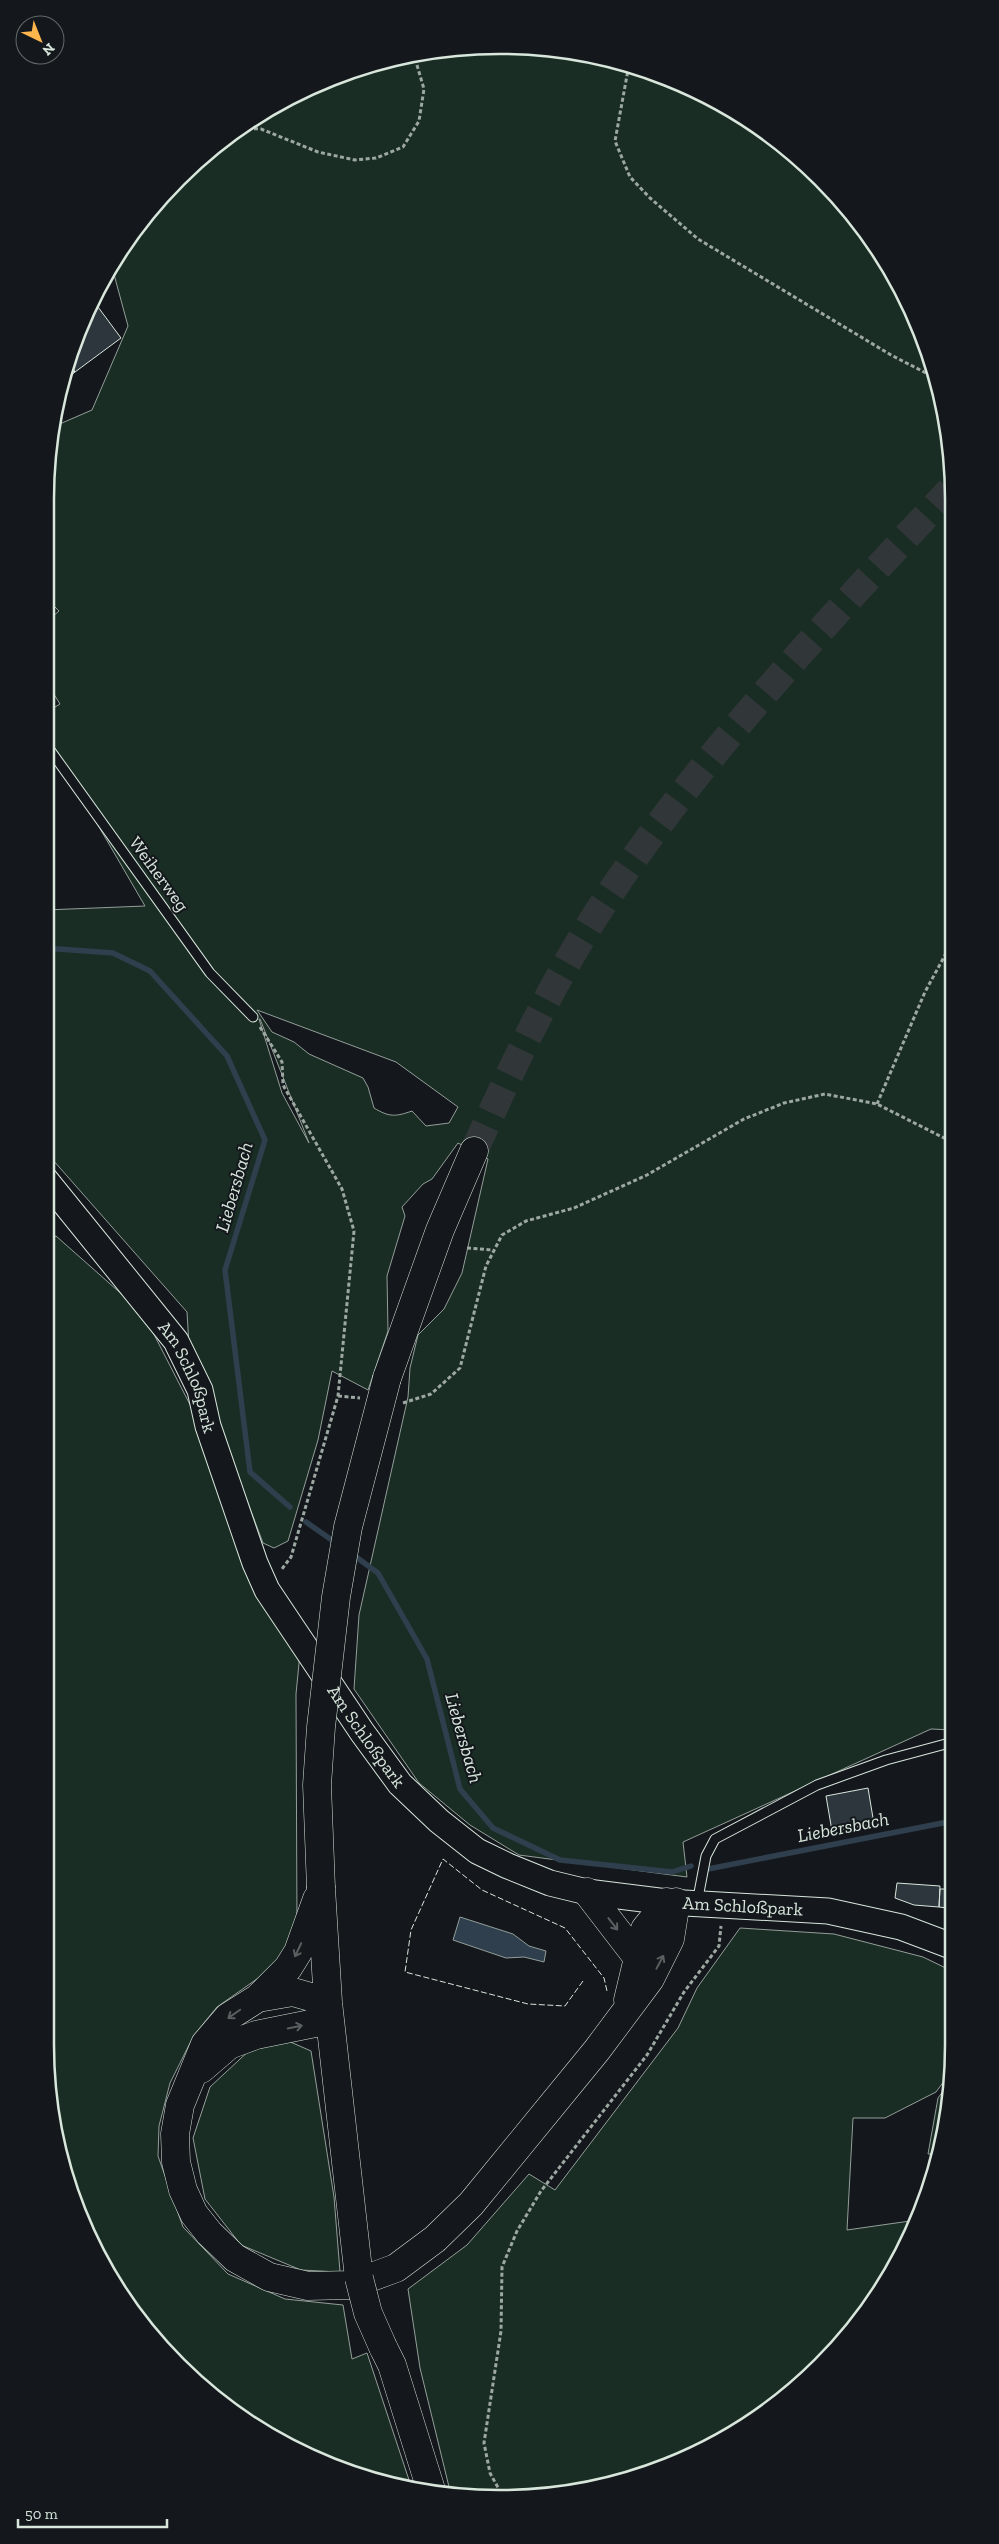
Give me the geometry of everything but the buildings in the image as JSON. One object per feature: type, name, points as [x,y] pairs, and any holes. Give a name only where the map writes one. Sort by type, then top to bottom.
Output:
[{"type":"main road","points":[[429,2484],[392,2365],[368,2314],[359,2278],[329,2011],[317,1785],[321,1727],[336,1597],[348,1527],[440,1230],[474,1151]]},
{"type":"main road","points":[[321,1888],[298,1952],[288,1968],[258,1998],[228,2017],[205,2044],[180,2105],[175,2134],[176,2162],[184,2190],[199,2220],[235,2258],[270,2277],[308,2286],[350,2285],[396,2268],[442,2232],[471,2204],[622,2017],[650,1979],[670,1939],[680,1902]]},
{"type":"main road","points":[[587,1892],[637,1957]]},
{"type":"main road","points":[[622,2017],[632,1990],[637,1957],[646,1929],[680,1902]]},
{"type":"main road","points":[[258,1998],[294,1992],[329,2011]]},
{"type":"main road","points":[[190,2078],[229,2045],[329,2011]]},
{"type":"street","name":"Am Schloßpark","points":[[54,1190],[176,1341],[200,1390],[208,1426],[255,1563],[267,1590],[367,1739],[400,1784],[439,1821],[477,1851],[508,1866],[550,1883],[587,1892],[680,1902],[828,1911],[901,1928],[945,1944]]},
{"type":"lane","name":"Weiherweg","points":[[54,755],[210,972],[254,1017]]},
{"type":"lane","points":[[680,1902],[715,1839],[817,1785],[886,1760],[945,1744]]},
{"type":"path","points":[[253,129],[261,129],[318,152],[354,160],[376,158],[403,146],[419,121],[424,89],[416,62]]},
{"type":"path","points":[[628,73],[615,141],[630,177],[650,198],[698,240],[928,375]]},
{"type":"path","points":[[877,1104],[924,992],[945,955]]},
{"type":"path","points":[[254,1017],[282,1062],[283,1085],[342,1189],[354,1231],[338,1396],[291,1557],[267,1590]]},
{"type":"path","points":[[391,1390],[404,1403],[431,1394],[460,1368],[486,1266],[492,1250],[502,1235],[526,1221],[574,1208],[638,1179],[744,1119],[784,1103],[825,1094],[877,1104],[945,1138]]},
{"type":"path","points":[[467,1248],[492,1250]]},
{"type":"path","points":[[338,1396],[366,1399]]},
{"type":"path","points":[[499,2490],[490,2473],[484,2443],[501,2331],[502,2267],[517,2231],[541,2191],[647,2055],[684,1992],[719,1946],[724,1905]]},
{"type":"green space","points":[[470,55],[529,55],[586,62],[643,77],[722,113],[771,146],[815,184],[853,228],[886,277],[922,356],[937,413],[944,470],[945,500],[945,1730],[931,1729],[683,1842],[687,1877],[519,1855],[470,1825],[419,1783],[354,1689],[359,1615],[408,1397],[410,1368],[418,1335],[444,1309],[462,1273],[488,1159],[458,1143],[432,1179],[423,1184],[402,1207],[405,1216],[387,1276],[388,1331],[368,1390],[332,1371],[318,1440],[288,1541],[274,1548],[263,1543],[189,1346],[187,1312],[54,1161],[54,910],[145,906],[54,749],[54,708],[60,704],[54,694],[54,615],[59,611],[54,606],[54,500],[55,470],[60,424],[92,410],[128,326],[114,275],[146,228],[184,184],[228,146],[252,129],[302,100],[356,77],[384,69],[413,62]],"holes":[[[257,1010],[396,1062],[458,1107],[449,1123],[426,1126],[412,1111],[392,1115],[379,1111],[374,1108],[368,1087],[363,1078],[309,1054],[294,1042],[272,1032]],[[260,1019],[309,1143],[282,1093]]]},
{"type":"green space","points":[[56,1236],[143,1313],[202,1428],[240,1549],[302,1633],[296,1694],[297,1925],[281,1958],[264,1974],[217,2007],[194,2035],[170,2083],[159,2126],[158,2156],[183,2227],[228,2274],[285,2299],[343,2305],[352,2359],[367,2353],[409,2481],[356,2467],[277,2431],[228,2398],[184,2360],[146,2316],[113,2267],[88,2215],[77,2188],[69,2160],[58,2103],[54,2044],[54,1237]]},
{"type":"green space","points":[[740,1928],[834,1934],[923,1957],[945,1968],[943,2082],[936,2092],[885,2118],[853,2118],[847,2230],[908,2221],[899,2242],[886,2267],[853,2316],[815,2360],[771,2398],[722,2431],[643,2467],[586,2482],[529,2489],[500,2490],[449,2487],[420,2368],[408,2289],[467,2245],[529,2174],[555,2190],[678,2028],[697,1988]]},
{"type":"green space","points":[[286,2040],[311,2051],[334,2197],[340,2272],[301,2270],[241,2245],[205,2199],[193,2138],[210,2087],[253,2047]]},
{"type":"green space","points":[[942,2092],[937,2131],[931,2154],[928,2154],[938,2098]]},
{"type":"water","points":[[460,1917],[513,1934],[529,1946],[546,1951],[544,1962],[524,1957],[506,1958],[453,1940]]},
{"type":"waterway","name":"Liebersbach","points":[[54,949],[113,953],[150,971],[227,1056],[265,1140],[225,1270],[250,1472],[290,1507]]},
{"type":"waterway","name":"Liebersbach","points":[[306,1522],[336,1543]]},
{"type":"waterway","name":"Liebersbach","points":[[352,1554],[378,1573],[427,1659],[460,1789],[493,1828],[560,1860],[672,1872],[691,1866]]},
{"type":"waterway","name":"Liebersbach","points":[[708,1869],[945,1823]]},
{"type":"tunnel","points":[[474,1151],[521,1050],[555,984],[593,920],[651,835],[690,783],[774,683],[945,496]]},
{"type":"fence","points":[[583,1981],[565,2006],[528,2004],[405,1972],[411,1930],[443,1859],[482,1890],[565,1928],[604,1978],[607,1991]]}]
